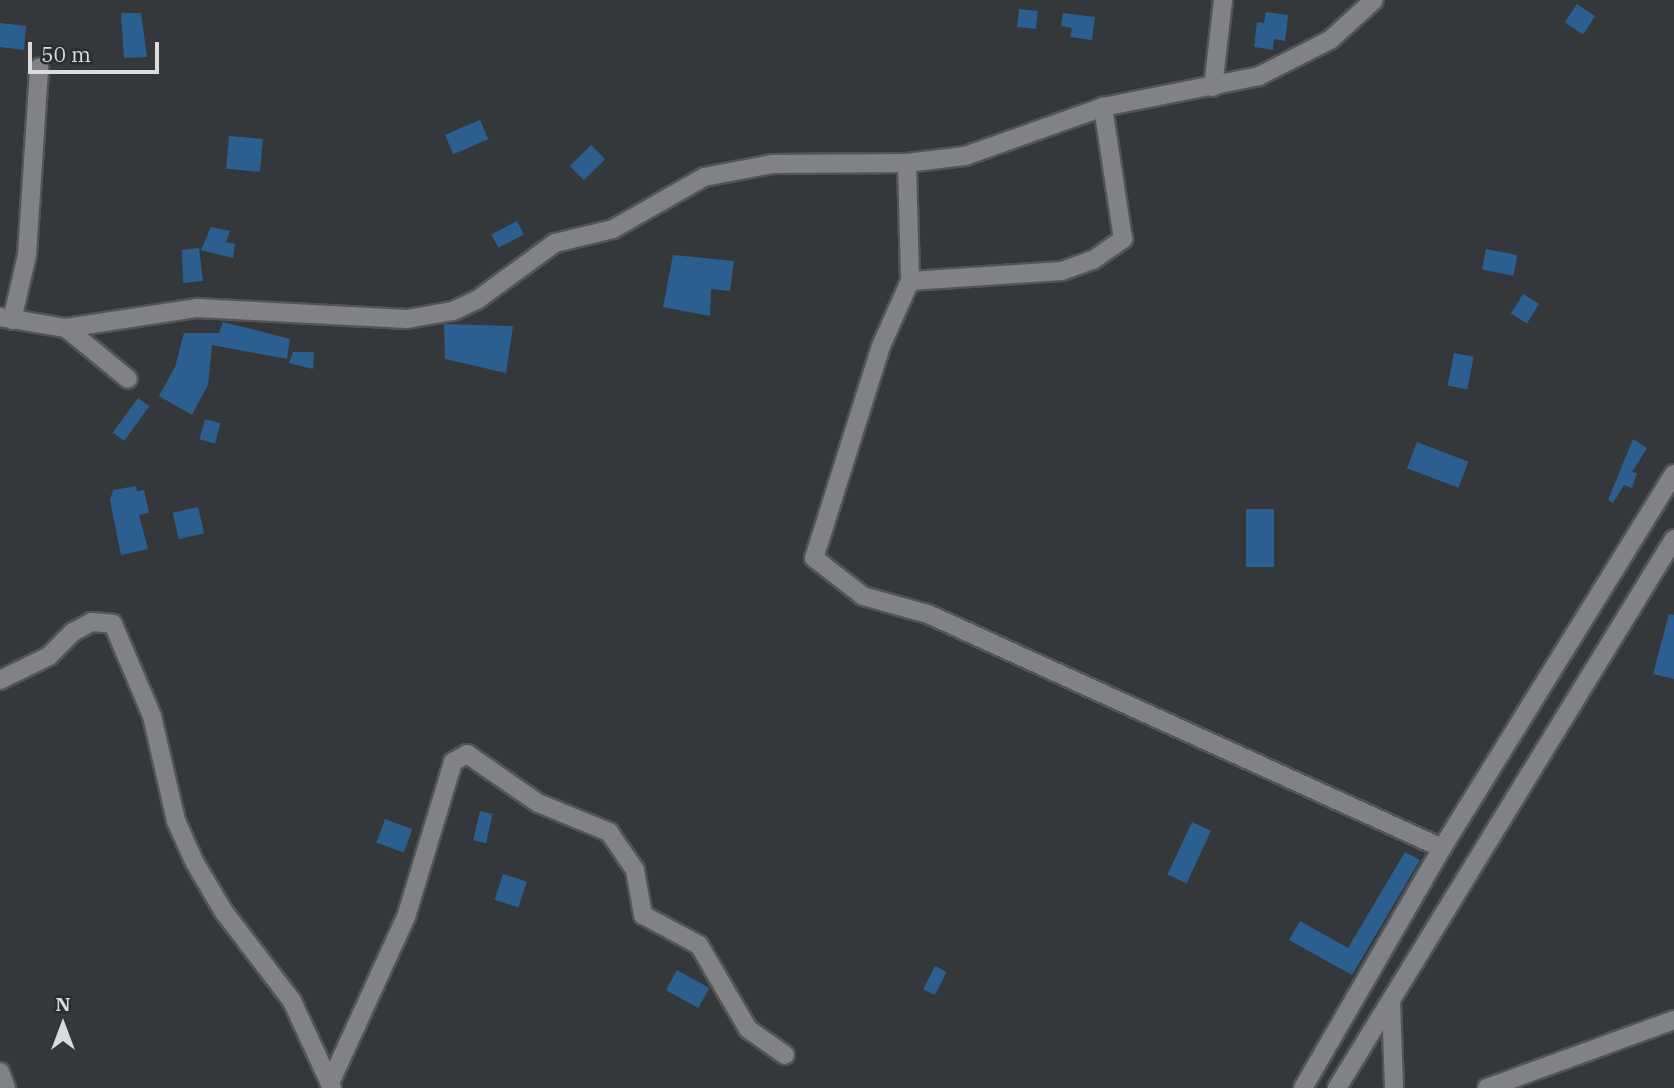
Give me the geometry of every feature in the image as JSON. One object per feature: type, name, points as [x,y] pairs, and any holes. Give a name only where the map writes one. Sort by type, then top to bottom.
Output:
[{"type":"street","points":[[1213,86],[1223,0]]},
{"type":"street","points":[[39,67],[27,255],[6,318],[66,328],[197,308],[407,318],[453,311],[478,300],[555,243],[613,229],[704,177],[772,164],[908,163],[998,146],[1103,107],[1259,76],[1331,40],[1374,0]]},
{"type":"street","points":[[910,281],[1062,271],[1093,260],[1123,239],[1103,107]]},
{"type":"street","points":[[908,163],[910,281],[881,346],[814,558],[863,596],[928,614],[1442,848]]},
{"type":"street","points":[[66,328],[128,379]]},
{"type":"street","points":[[1303,1088],[1442,848],[1674,474]]},
{"type":"street","points":[[1337,1088],[1674,539]]},
{"type":"street","points":[[0,680],[49,656],[73,632],[92,622],[113,624],[152,716],[176,821],[195,863],[223,912],[292,1001],[331,1086]]},
{"type":"street","points":[[331,1086],[406,917],[453,762],[467,754],[538,803],[609,832],[635,870],[643,915],[699,945],[747,1029],[785,1055]]},
{"type":"street","points":[[1391,1001],[1394,1088]]},
{"type":"street","points":[[1487,1088],[1674,1020]]},
{"type":"street","points":[[0,1072],[6,1088]]},
{"type":"building","points":[[1577,4],[1595,16],[1583,35],[1565,22]]},
{"type":"building","points":[[1019,9],[1038,11],[1036,29],[1017,27]]},
{"type":"building","points":[[1266,12],[1288,15],[1285,41],[1274,39],[1273,50],[1254,47],[1257,22],[1264,23]]},
{"type":"building","points":[[121,13],[141,13],[147,57],[124,58]]},
{"type":"building","points":[[1063,13],[1095,17],[1092,40],[1070,37],[1072,28],[1061,26]]},
{"type":"building","points":[[0,23],[26,26],[24,50],[0,47]]},
{"type":"building","points":[[480,120],[488,139],[453,154],[445,135]]},
{"type":"building","points":[[229,136],[263,139],[260,172],[226,169]]},
{"type":"building","points":[[591,145],[605,159],[584,180],[570,166]]},
{"type":"building","points":[[517,221],[524,234],[498,248],[491,235]]},
{"type":"building","points":[[211,227],[230,231],[226,242],[235,244],[233,258],[201,250]]},
{"type":"building","points":[[199,248],[203,281],[183,283],[182,250]]},
{"type":"building","points":[[1486,249],[1517,255],[1513,276],[1482,270]]},
{"type":"building","points":[[673,255],[734,261],[730,291],[711,289],[710,316],[663,307]]},
{"type":"building","points":[[1523,294],[1539,304],[1527,324],[1511,314]]},
{"type":"building","points":[[223,322],[290,339],[287,359],[212,345],[208,385],[192,415],[159,396],[175,367],[184,333],[219,333]]},
{"type":"building","points":[[444,324],[513,326],[506,373],[445,359]]},
{"type":"building","points":[[293,352],[314,352],[313,369],[289,363]]},
{"type":"building","points":[[1454,353],[1474,357],[1467,389],[1448,385]]},
{"type":"building","points":[[138,398],[149,406],[124,441],[113,433]]},
{"type":"building","points":[[205,419],[220,423],[215,443],[200,439]]},
{"type":"building","points":[[1633,439],[1647,448],[1632,472],[1637,473],[1632,488],[1624,485],[1613,503],[1608,500]]},
{"type":"building","points":[[1417,442],[1468,462],[1458,488],[1407,468]]},
{"type":"building","points":[[136,486],[137,491],[144,490],[149,513],[139,515],[148,549],[121,555],[110,500],[113,490]]},
{"type":"building","points":[[198,507],[204,533],[179,539],[173,513]]},
{"type":"building","points":[[1246,509],[1274,509],[1274,567],[1246,567]]},
{"type":"building","points":[[1669,614],[1674,615],[1674,679],[1653,674]]},
{"type":"building","points":[[480,811],[493,814],[486,843],[473,840]]},
{"type":"building","points":[[385,819],[412,829],[404,852],[376,842]]},
{"type":"building","points":[[1192,822],[1211,831],[1187,883],[1167,875]]},
{"type":"building","points":[[1405,852],[1420,860],[1352,975],[1289,940],[1300,921],[1348,948]]},
{"type":"building","points":[[503,874],[527,882],[518,907],[495,900]]},
{"type":"building","points":[[935,966],[947,972],[935,995],[923,989]]},
{"type":"building","points":[[677,970],[709,988],[698,1008],[666,990]]}]
